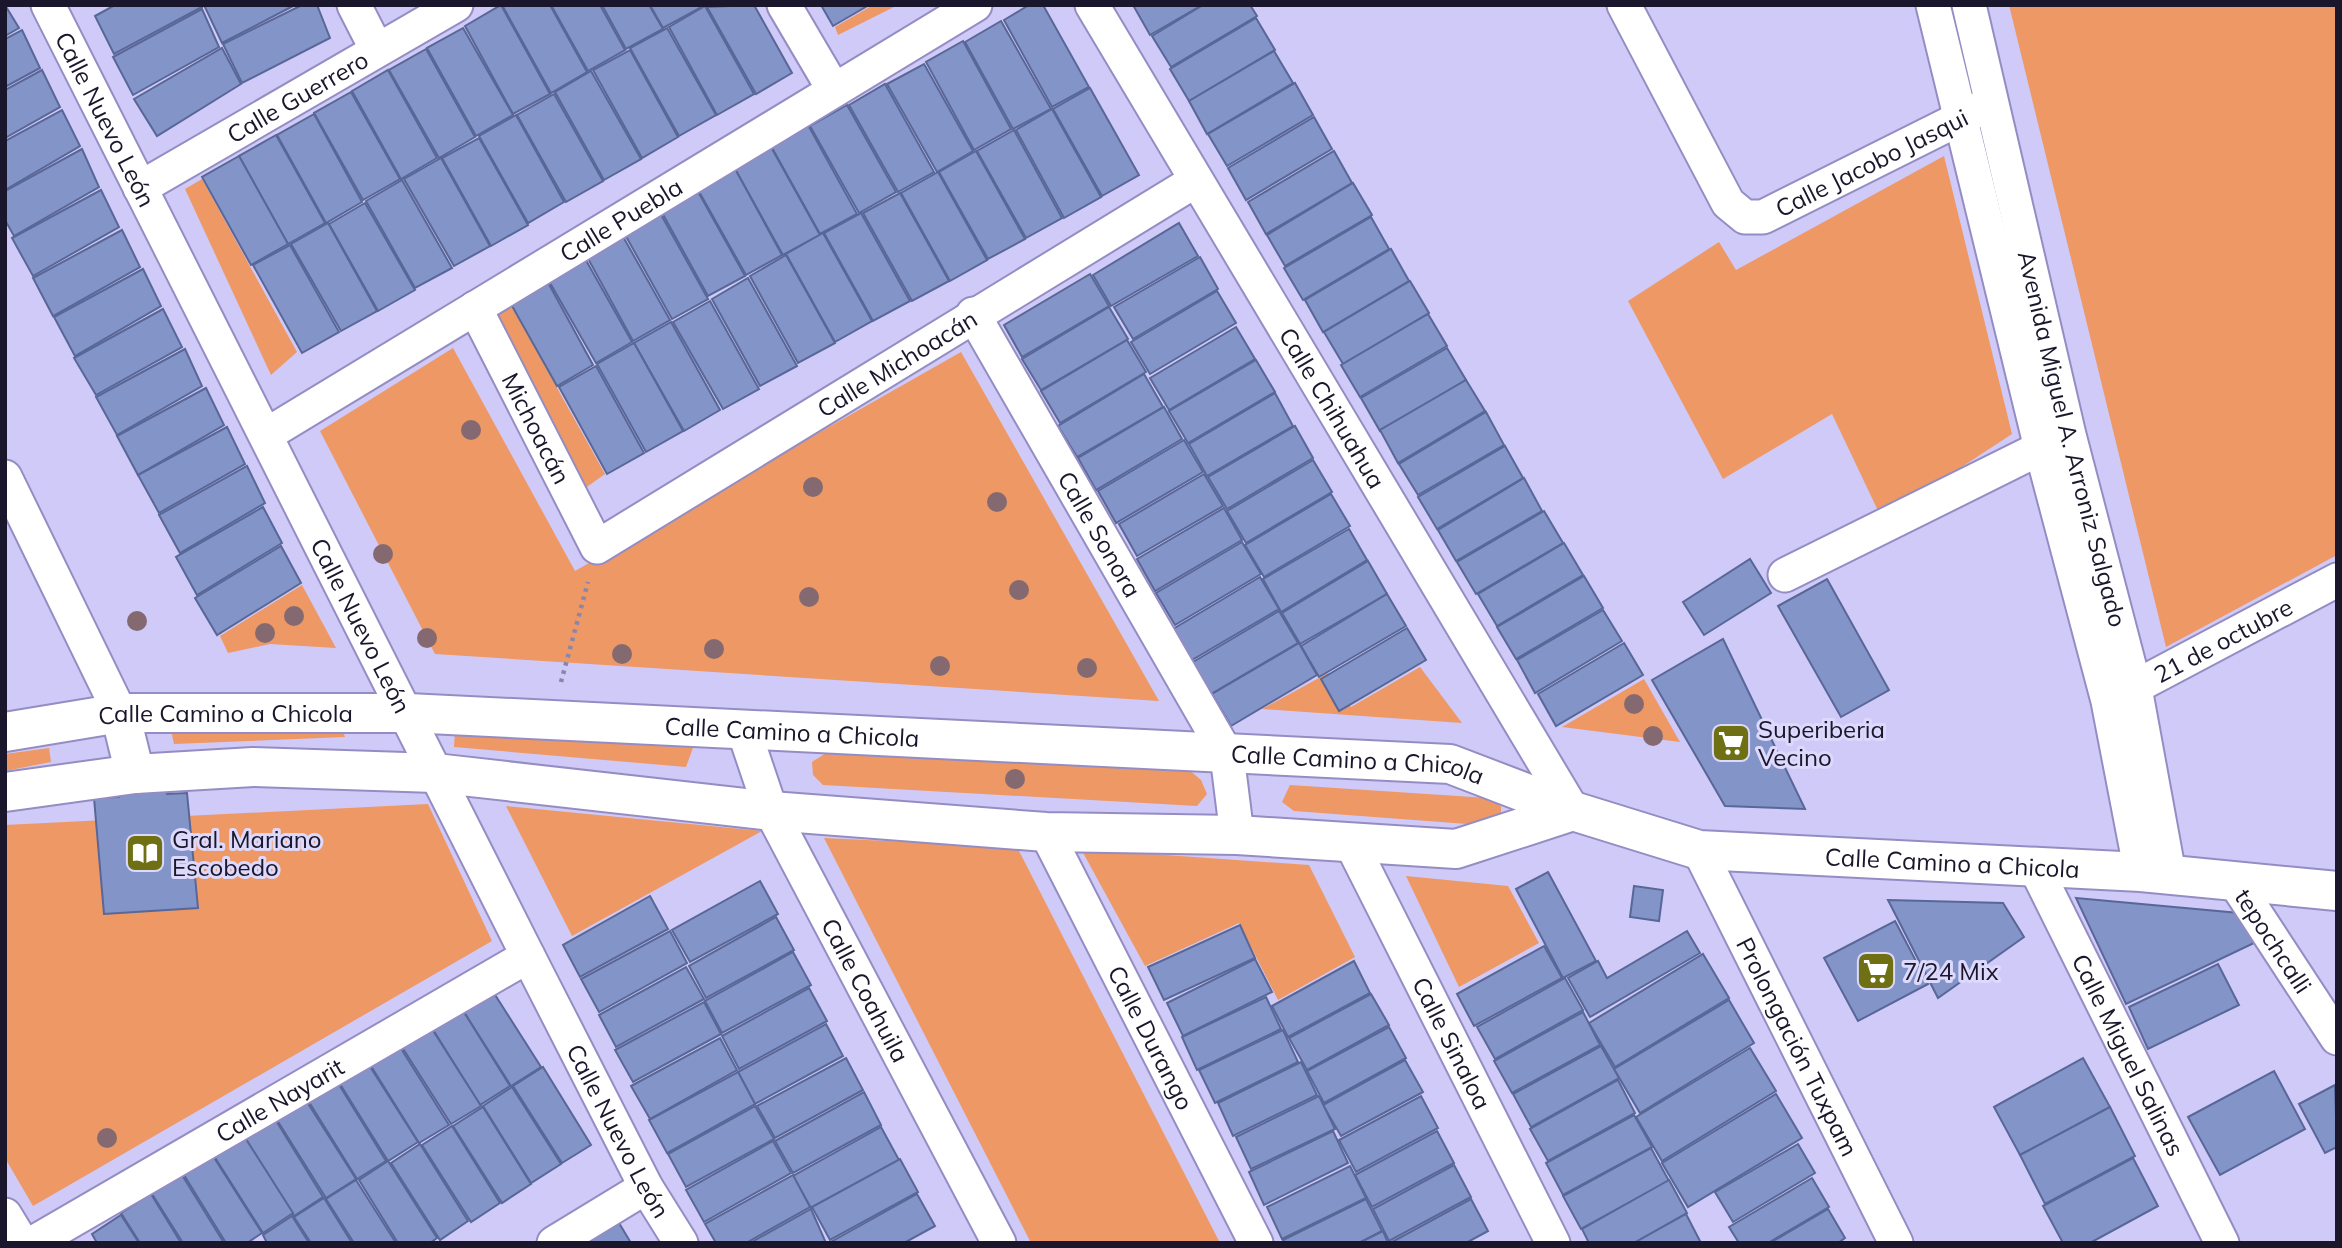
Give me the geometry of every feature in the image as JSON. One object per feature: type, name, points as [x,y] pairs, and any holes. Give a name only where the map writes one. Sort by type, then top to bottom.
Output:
[{"type":"street","name":"Calle Nuevo León","points":[[48,5],[646,1187],[681,1243]]},
{"type":"street","points":[[354,5],[377,50]]},
{"type":"street","name":"Calle Guerrero","points":[[140,188],[456,5]]},
{"type":"street","points":[[784,5],[834,90]]},
{"type":"street","name":"Calle Puebla","points":[[267,435],[975,5]]},
{"type":"street","name":"Calle Chihuahua","points":[[1092,5],[1573,811]]},
{"type":"street","name":"Calle Jacobo Jasqui","points":[[1624,5],[1728,203],[1745,217],[1763,217],[1959,117],[1992,103]]},
{"type":"street","name":"Avenida Miguel A. Arroniz Salgado","points":[[1933,5],[1959,117],[2055,442],[2122,694],[2155,873]]},
{"type":"street","name":"Avenida Miguel A. Arroniz Salgado","points":[[1969,5],[1992,103],[2055,442]]},
{"type":"street","name":"Calle Michoacán","points":[[597,547],[973,314],[1195,181]]},
{"type":"street","name":"Michoacán","points":[[475,308],[597,547]]},
{"type":"street","name":"Calle Sonora","points":[[973,314],[1227,755]]},
{"type":"street","points":[[1786,575],[2055,442]]},
{"type":"street","points":[[5,477],[120,713],[135,774]]},
{"type":"street","name":"21 de octubre","points":[[2122,694],[2337,580]]},
{"type":"street","name":"Calle Camino a Chicola","points":[[5,732],[120,713],[408,713],[1450,764],[1573,811],[1699,850],[2034,865],[2232,879],[2337,891]]},
{"type":"street","name":"Calle Coahuila","points":[[744,731],[771,811],[999,1243]]},
{"type":"street","points":[[1227,755],[1237,835]]},
{"type":"street","points":[[5,792],[135,774],[253,767],[435,773],[771,811],[1046,832],[1237,835],[1456,849],[1573,811]]},
{"type":"street","name":"Calle Durango","points":[[1046,832],[1256,1243]]},
{"type":"street","name":"Calle Sinaloa","points":[[1351,843],[1553,1243]]},
{"type":"street","name":"Prolongación Tuxpam","points":[[1699,850],[1896,1243]]},
{"type":"street","name":"Calle Miguel Salinas","points":[[2034,865],[2222,1243]]},
{"type":"street","name":"tepochcalli","points":[[2232,879],[2337,1038]]},
{"type":"street","name":"Calle Nayarit","points":[[33,1243],[528,956]]},
{"type":"street","points":[[554,1243],[646,1187]]},
{"type":"street","points":[[5,1215],[22,1243]]},
{"type":"path","points":[[551,718],[597,547]]},
{"type":"shaded area","points":[[873,5],[898,5],[838,35],[835,27]]},
{"type":"shaded area","points":[[2009,5],[2337,5],[2337,555],[2166,647]]},
{"type":"shaded area","points":[[1944,156],[2012,434],[1882,519],[1832,414],[1723,479],[1628,301],[1719,242],[1736,270]]},
{"type":"shaded area","points":[[202,179],[297,352],[271,375],[185,189]]},
{"type":"shaded area","points":[[508,300],[605,474],[577,494],[488,312]]},
{"type":"shaded area","points":[[453,348],[575,571],[961,352],[1159,701],[435,654],[320,431]]},
{"type":"shaded area","points":[[302,585],[336,648],[270,644],[228,653],[220,636]]},
{"type":"shaded area","points":[[1420,667],[1462,723],[1262,709],[1328,673],[1351,707]]},
{"type":"shaded area","points":[[1644,679],[1680,742],[1562,727]]},
{"type":"shaded area","points":[[337,715],[345,737],[174,744],[171,730]]},
{"type":"shaded area","points":[[455,732],[694,745],[686,767],[454,747]]},
{"type":"shaded area","points":[[49,748],[51,762],[5,771],[5,754]]},
{"type":"shaded area","points":[[826,753],[1188,769],[1201,780],[1207,794],[1197,806],[823,785],[813,775],[812,762]]},
{"type":"shaded area","points":[[1290,785],[1488,798],[1501,806],[1501,816],[1494,826],[1294,811],[1282,802]]},
{"type":"shaded area","points":[[428,804],[492,941],[33,1206],[5,1158],[5,825]]},
{"type":"shaded area","points":[[506,806],[762,831],[572,936]]},
{"type":"shaded area","points":[[824,838],[1017,847],[1220,1243],[1031,1243]]},
{"type":"shaded area","points":[[1081,849],[1309,865],[1355,957],[1278,1000],[1239,923],[1145,966]]},
{"type":"shaded area","points":[[1406,876],[1508,886],[1539,943],[1459,987]]},
{"type":"building","points":[[5,5],[19,28],[5,36]]},
{"type":"building","points":[[115,5],[202,7],[114,54],[95,16]]},
{"type":"building","points":[[204,5],[295,5],[222,43]]},
{"type":"building","points":[[302,5],[317,5],[330,38],[242,83],[223,44]]},
{"type":"building","points":[[501,5],[550,94],[513,114],[465,26]]},
{"type":"building","points":[[502,5],[550,5],[587,72],[551,93]]},
{"type":"building","points":[[551,5],[600,5],[625,50],[588,71]]},
{"type":"building","points":[[602,5],[649,5],[663,29],[626,49]]},
{"type":"building","points":[[650,5],[698,5],[700,8],[663,28]]},
{"type":"building","points":[[754,5],[792,73],[756,94],[707,7]]},
{"type":"building","points":[[821,5],[869,5],[833,26]]},
{"type":"building","points":[[1029,5],[1043,5],[1089,87],[1052,107],[1004,20]]},
{"type":"building","points":[[1133,5],[1202,5],[1150,35]]},
{"type":"building","points":[[1203,5],[1250,5],[1257,16],[1171,67],[1152,36]]},
{"type":"building","points":[[705,6],[754,94],[717,115],[669,27]]},
{"type":"building","points":[[202,9],[219,47],[133,95],[113,57]]},
{"type":"building","points":[[1256,18],[1275,50],[1189,101],[1170,69]]},
{"type":"building","points":[[1001,21],[1051,109],[1013,129],[965,42]]},
{"type":"building","points":[[463,28],[513,115],[476,136],[427,48]]},
{"type":"building","points":[[667,28],[716,115],[679,136],[630,48]]},
{"type":"building","points":[[22,30],[40,68],[5,87],[5,39]]},
{"type":"building","points":[[963,41],[1011,129],[974,150],[926,62]]},
{"type":"building","points":[[222,48],[241,84],[157,136],[134,99]]},
{"type":"building","points":[[426,49],[475,137],[439,158],[389,70]]},
{"type":"building","points":[[630,50],[678,137],[642,158],[593,70]]},
{"type":"building","points":[[1274,51],[1293,83],[1207,134],[1189,101]]},
{"type":"building","points":[[924,64],[973,151],[937,172],[887,84]]},
{"type":"building","points":[[42,70],[60,107],[5,138],[5,90]]},
{"type":"building","points":[[388,70],[437,158],[401,179],[352,91]]},
{"type":"building","points":[[591,71],[641,159],[604,180],[555,92]]},
{"type":"building","points":[[1295,83],[1313,115],[1227,166],[1208,134]]},
{"type":"building","points":[[885,84],[934,172],[898,192],[849,105]]},
{"type":"building","points":[[1090,88],[1139,175],[1102,196],[1053,109]]},
{"type":"building","points":[[351,92],[400,179],[363,200],[314,113]]},
{"type":"building","points":[[554,94],[603,181],[566,202],[517,115]]},
{"type":"building","points":[[847,105],[896,192],[859,213],[810,126]]},
{"type":"building","points":[[1052,109],[1101,197],[1064,218],[1016,130]]},
{"type":"building","points":[[62,110],[80,146],[5,190],[5,141]]},
{"type":"building","points":[[314,114],[362,202],[326,223],[277,135]]},
{"type":"building","points":[[516,115],[564,202],[528,223],[479,136]]},
{"type":"building","points":[[1314,117],[1332,149],[1246,200],[1228,168]]},
{"type":"building","points":[[808,125],[857,214],[820,234],[771,146]]},
{"type":"building","points":[[1014,130],[1062,218],[1026,238],[977,151]]},
{"type":"building","points":[[276,135],[325,223],[288,244],[239,156]]},
{"type":"building","points":[[479,138],[528,225],[491,246],[442,158]]},
{"type":"building","points":[[771,147],[820,235],[783,255],[734,167]]},
{"type":"building","points":[[82,149],[99,187],[14,236],[5,220],[5,191]]},
{"type":"building","points":[[976,151],[1025,239],[988,259],[939,172]]},
{"type":"building","points":[[1334,151],[1352,183],[1266,234],[1248,202]]},
{"type":"building","points":[[239,156],[288,244],[251,265],[202,177]]},
{"type":"building","points":[[441,158],[490,246],[454,266],[404,179]]},
{"type":"building","points":[[734,167],[782,255],[746,275],[697,188]]},
{"type":"building","points":[[938,172],[987,260],[950,281],[901,193]]},
{"type":"building","points":[[402,180],[452,268],[415,288],[366,201]]},
{"type":"building","points":[[1353,183],[1372,215],[1285,266],[1267,235]]},
{"type":"building","points":[[696,188],[745,276],[708,296],[660,209]]},
{"type":"building","points":[[101,190],[119,227],[33,276],[12,238]]},
{"type":"building","points":[[900,193],[949,281],[912,301],[863,213]]},
{"type":"building","points":[[365,203],[415,290],[378,311],[329,224]]},
{"type":"building","points":[[659,211],[708,299],[672,319],[623,231]]},
{"type":"building","points":[[861,213],[910,301],[873,321],[824,233]]},
{"type":"building","points":[[1371,217],[1389,249],[1303,300],[1284,268]]},
{"type":"building","points":[[328,223],[377,311],[341,331],[291,244]]},
{"type":"building","points":[[1179,223],[1198,256],[1111,306],[1093,275]]},
{"type":"building","points":[[122,230],[140,267],[53,316],[33,278]]},
{"type":"building","points":[[621,233],[670,320],[633,341],[585,253]]},
{"type":"building","points":[[823,233],[872,321],[835,342],[786,254]]},
{"type":"building","points":[[290,245],[339,332],[302,353],[253,265]]},
{"type":"building","points":[[1391,249],[1409,281],[1323,332],[1305,300]]},
{"type":"building","points":[[583,255],[632,342],[596,363],[546,276]]},
{"type":"building","points":[[786,255],[835,343],[798,363],[750,276]]},
{"type":"building","points":[[1200,257],[1218,289],[1133,339],[1114,307]]},
{"type":"building","points":[[143,269],[161,306],[75,356],[54,317]]},
{"type":"building","points":[[1090,274],[1109,306],[1022,357],[1004,325]]},
{"type":"building","points":[[545,277],[593,365],[557,386],[507,297]]},
{"type":"building","points":[[748,278],[797,366],[760,386],[712,299]]},
{"type":"building","points":[[1410,281],[1429,313],[1343,364],[1324,332]]},
{"type":"building","points":[[1217,291],[1236,323],[1150,374],[1131,342]]},
{"type":"building","points":[[710,301],[759,389],[723,409],[673,322]]},
{"type":"building","points":[[1109,307],[1128,339],[1041,390],[1022,359]]},
{"type":"building","points":[[163,309],[182,347],[96,395],[74,358]]},
{"type":"building","points":[[1428,314],[1447,346],[1360,397],[1341,365]]},
{"type":"building","points":[[671,322],[720,410],[684,431],[634,343]]},
{"type":"building","points":[[1236,327],[1255,359],[1169,410],[1150,378]]},
{"type":"building","points":[[1127,340],[1146,372],[1060,423],[1041,391]]},
{"type":"building","points":[[634,343],[683,431],[646,452],[597,364]]},
{"type":"building","points":[[1447,348],[1466,380],[1380,431],[1361,398]]},
{"type":"building","points":[[185,349],[202,386],[117,435],[96,397]]},
{"type":"building","points":[[1256,360],[1275,392],[1188,443],[1169,411]]},
{"type":"building","points":[[596,366],[644,453],[607,474],[559,387]]},
{"type":"building","points":[[1144,374],[1163,407],[1077,457],[1058,426]]},
{"type":"building","points":[[1466,380],[1485,411],[1398,463],[1380,430]]},
{"type":"building","points":[[206,388],[224,425],[138,475],[117,436]]},
{"type":"building","points":[[1275,393],[1293,426],[1207,476],[1189,444]]},
{"type":"building","points":[[1164,407],[1182,439],[1096,490],[1078,458]]},
{"type":"building","points":[[1486,412],[1504,445],[1418,495],[1399,464]]},
{"type":"building","points":[[1295,426],[1313,458],[1227,509],[1208,477]]},
{"type":"building","points":[[227,427],[245,464],[159,513],[138,475]]},
{"type":"building","points":[[1184,440],[1203,472],[1116,523],[1098,491]]},
{"type":"building","points":[[1505,446],[1523,478],[1437,529],[1418,497]]},
{"type":"building","points":[[1313,460],[1332,492],[1246,543],[1227,511]]},
{"type":"building","points":[[247,466],[265,503],[180,553],[159,515]]},
{"type":"building","points":[[1204,474],[1223,506],[1137,556],[1119,524]]},
{"type":"building","points":[[1524,478],[1542,511],[1456,561],[1438,530]]},
{"type":"building","points":[[1331,494],[1350,526],[1264,577],[1245,545]]},
{"type":"building","points":[[263,507],[282,543],[197,595],[176,557]]},
{"type":"building","points":[[1224,508],[1242,540],[1155,591],[1137,559]]},
{"type":"building","points":[[1544,511],[1563,543],[1476,594],[1457,562]]},
{"type":"building","points":[[1349,529],[1367,560],[1281,612],[1263,579]]},
{"type":"building","points":[[1242,542],[1261,574],[1175,625],[1156,593]]},
{"type":"building","points":[[1564,543],[1583,575],[1497,626],[1478,594]]},
{"type":"building","points":[[281,546],[301,583],[217,635],[195,598]]},
{"type":"building","points":[[1750,559],[1771,593],[1704,635],[1683,602]]},
{"type":"building","points":[[1368,561],[1387,594],[1300,644],[1282,613]]},
{"type":"building","points":[[1584,576],[1603,608],[1516,659],[1497,627]]},
{"type":"building","points":[[1260,577],[1279,609],[1192,660],[1173,629]]},
{"type":"building","points":[[1827,579],[1889,690],[1841,717],[1778,606]]},
{"type":"building","points":[[1387,594],[1406,626],[1319,677],[1301,646]]},
{"type":"building","points":[[1603,610],[1622,641],[1535,693],[1517,660]]},
{"type":"building","points":[[1279,611],[1298,643],[1211,694],[1193,662]]},
{"type":"building","points":[[1407,628],[1426,660],[1339,711],[1321,679]]},
{"type":"building","name":"Superiberia Vecino","points":[[1723,639],[1805,809],[1725,806],[1652,680]]},
{"type":"building","points":[[1299,643],[1317,675],[1231,726],[1212,694]]},
{"type":"building","points":[[1624,643],[1643,675],[1556,726],[1538,694]]},
{"type":"building","name":"Gral. Mariano Escobedo","points":[[166,782],[167,794],[187,793],[198,908],[104,914],[94,798],[119,797],[118,784]]},
{"type":"building","points":[[1548,872],[1596,961],[1563,978],[1516,889]]},
{"type":"building","points":[[760,881],[778,914],[690,962],[672,930]]},
{"type":"building","points":[[1634,886],[1663,890],[1659,921],[1630,917]]},
{"type":"building","points":[[650,896],[668,929],[580,977],[563,945]]},
{"type":"building","points":[[2076,898],[2239,913],[2254,943],[2126,1004]]},
{"type":"building","points":[[1888,900],[2003,903],[2024,937],[1938,998]]},
{"type":"building","points":[[776,917],[794,950],[706,998],[689,966]]},
{"type":"building","name":"7/24 Mix","points":[[1895,921],[1928,984],[1858,1021],[1824,958]]},
{"type":"building","points":[[1240,925],[1255,958],[1164,1000],[1148,967]]},
{"type":"building","points":[[670,931],[687,963],[599,1012],[581,979]]},
{"type":"building","points":[[1687,931],[1700,953],[1590,1017],[1568,978],[1598,961],[1607,978]]},
{"type":"building","points":[[1544,946],[1562,978],[1474,1026],[1457,994]]},
{"type":"building","points":[[793,952],[811,985],[722,1033],[705,1001]]},
{"type":"building","points":[[1703,954],[1729,998],[1615,1067],[1589,1023]]},
{"type":"building","points":[[1255,959],[1272,992],[1183,1036],[1167,1003]]},
{"type":"building","points":[[1354,961],[1370,993],[1288,1037],[1272,1006]]},
{"type":"building","points":[[2218,964],[2239,1005],[2148,1049],[2129,1007]]},
{"type":"building","points":[[686,967],[704,999],[616,1047],[599,1015]]},
{"type":"building","points":[[1565,978],[1583,1010],[1495,1059],[1477,1027]]},
{"type":"building","points":[[809,988],[827,1021],[739,1069],[722,1036]]},
{"type":"building","points":[[492,990],[541,1067],[511,1086],[462,1009]]},
{"type":"building","points":[[1371,994],[1389,1025],[1307,1070],[1289,1038]]},
{"type":"building","points":[[1266,997],[1281,1029],[1197,1070],[1182,1037]]},
{"type":"building","points":[[1729,1000],[1754,1043],[1640,1113],[1614,1069]]},
{"type":"building","points":[[704,1002],[721,1034],[633,1082],[615,1050]]},
{"type":"building","points":[[462,1009],[510,1086],[480,1105],[432,1028]]},
{"type":"building","points":[[1583,1012],[1600,1045],[1512,1093],[1494,1061]]},
{"type":"building","points":[[826,1024],[843,1056],[755,1104],[738,1072]]},
{"type":"building","points":[[1389,1027],[1406,1058],[1324,1103],[1307,1071]]},
{"type":"building","points":[[432,1029],[481,1106],[451,1124],[402,1047]]},
{"type":"building","points":[[1283,1030],[1298,1062],[1215,1103],[1199,1070]]},
{"type":"building","points":[[720,1038],[737,1070],[650,1119],[631,1086]]},
{"type":"building","points":[[1601,1046],[1619,1078],[1531,1127],[1513,1094]]},
{"type":"building","points":[[400,1047],[449,1125],[419,1143],[371,1066]]},
{"type":"building","points":[[1750,1048],[1776,1091],[1662,1161],[1636,1117]]},
{"type":"building","points":[[846,1058],[863,1090],[775,1138],[757,1106]]},
{"type":"building","points":[[2083,1058],[2110,1107],[2020,1155],[1994,1107]]},
{"type":"building","points":[[1405,1060],[1423,1092],[1341,1136],[1323,1105]]},
{"type":"building","points":[[1301,1062],[1317,1095],[1233,1136],[1218,1103]]},
{"type":"building","points":[[369,1065],[418,1142],[388,1161],[340,1084]]},
{"type":"building","points":[[543,1067],[591,1145],[562,1163],[513,1086]]},
{"type":"building","points":[[2274,1071],[2305,1129],[2220,1175],[2188,1117]]},
{"type":"building","points":[[738,1072],[755,1104],[667,1153],[649,1120]]},
{"type":"building","points":[[1618,1080],[1635,1113],[1548,1161],[1530,1129]]},
{"type":"building","points":[[338,1083],[386,1161],[357,1179],[309,1102]]},
{"type":"building","points":[[2335,1085],[2337,1147],[2325,1153],[2299,1104]]},
{"type":"building","points":[[512,1087],[561,1164],[531,1183],[483,1106]]},
{"type":"building","points":[[864,1092],[881,1125],[793,1173],[775,1141]]},
{"type":"building","points":[[1776,1094],[1802,1138],[1688,1207],[1662,1163]]},
{"type":"building","points":[[1319,1096],[1335,1129],[1251,1169],[1236,1137]]},
{"type":"building","points":[[1421,1096],[1438,1128],[1356,1172],[1339,1140]]},
{"type":"building","points":[[307,1102],[356,1179],[326,1198],[277,1120]]},
{"type":"building","points":[[755,1106],[774,1139],[686,1187],[668,1154]]},
{"type":"building","points":[[483,1107],[531,1184],[502,1203],[453,1126]]},
{"type":"building","points":[[2110,1107],[2135,1156],[2045,1204],[2020,1155]]},
{"type":"building","points":[[1634,1115],[1652,1147],[1563,1195],[1546,1163]]},
{"type":"building","points":[[275,1119],[323,1197],[294,1216],[245,1138]]},
{"type":"building","points":[[452,1126],[500,1203],[471,1222],[422,1145]]},
{"type":"building","points":[[881,1127],[899,1160],[811,1208],[793,1176]]},
{"type":"building","points":[[1333,1131],[1348,1163],[1264,1205],[1249,1172]]},
{"type":"building","points":[[1437,1131],[1454,1163],[1372,1207],[1355,1175]]},
{"type":"building","points":[[244,1136],[293,1213],[263,1233],[214,1156]]},
{"type":"building","points":[[773,1141],[791,1173],[704,1222],[686,1190]]},
{"type":"building","points":[[420,1144],[468,1221],[440,1240],[391,1163]]},
{"type":"building","points":[[1798,1144],[1815,1173],[1733,1222],[1715,1192]]},
{"type":"building","points":[[1651,1148],[1669,1181],[1581,1229],[1563,1196]]},
{"type":"building","points":[[213,1156],[262,1233],[247,1243],[226,1243],[184,1175]]},
{"type":"building","points":[[2133,1158],[2158,1206],[2090,1243],[2063,1243],[2043,1206]]},
{"type":"building","points":[[900,1159],[918,1192],[830,1240],[812,1207]]},
{"type":"building","points":[[388,1161],[437,1238],[430,1243],[398,1243],[359,1180]]},
{"type":"building","points":[[1454,1165],[1471,1197],[1389,1241],[1373,1209]]},
{"type":"building","points":[[1350,1166],[1366,1198],[1282,1239],[1267,1207]]},
{"type":"building","points":[[182,1175],[224,1243],[183,1243],[152,1194]]},
{"type":"building","points":[[793,1175],[810,1207],[746,1243],[716,1243],[705,1224]]},
{"type":"building","points":[[1812,1178],[1829,1207],[1768,1243],[1739,1243],[1729,1227]]},
{"type":"building","points":[[356,1180],[396,1243],[354,1243],[326,1199]]},
{"type":"building","points":[[1669,1180],[1687,1213],[1634,1243],[1589,1243],[1582,1229]]},
{"type":"building","points":[[151,1194],[181,1243],[140,1243],[121,1213]]},
{"type":"building","points":[[917,1194],[935,1226],[904,1243],[829,1243]]},
{"type":"building","points":[[324,1198],[352,1243],[311,1243],[294,1217]]},
{"type":"building","points":[[1366,1199],[1382,1231],[1359,1243],[1284,1243],[1283,1240]]},
{"type":"building","points":[[1471,1199],[1488,1231],[1466,1243],[1390,1243]]},
{"type":"building","points":[[811,1209],[826,1243],[750,1243]]},
{"type":"building","points":[[1828,1209],[1845,1238],[1838,1243],[1770,1243]]},
{"type":"building","points":[[1686,1214],[1701,1243],[1634,1243]]},
{"type":"building","points":[[121,1215],[139,1243],[97,1243],[92,1234]]},
{"type":"building","points":[[292,1216],[309,1243],[267,1243],[263,1235]]},
{"type":"building","points":[[619,1223],[631,1243],[586,1243]]},
{"type":"building","points":[[1383,1231],[1388,1243],[1359,1243]]},
{"type":"place","name":"Superiberia Vecino","points":[[1731,743]]},
{"type":"place","name":"Gral. Mariano Escobedo","points":[[145,853]]},
{"type":"place","name":"7/24 Mix","points":[[1876,971]]}]
